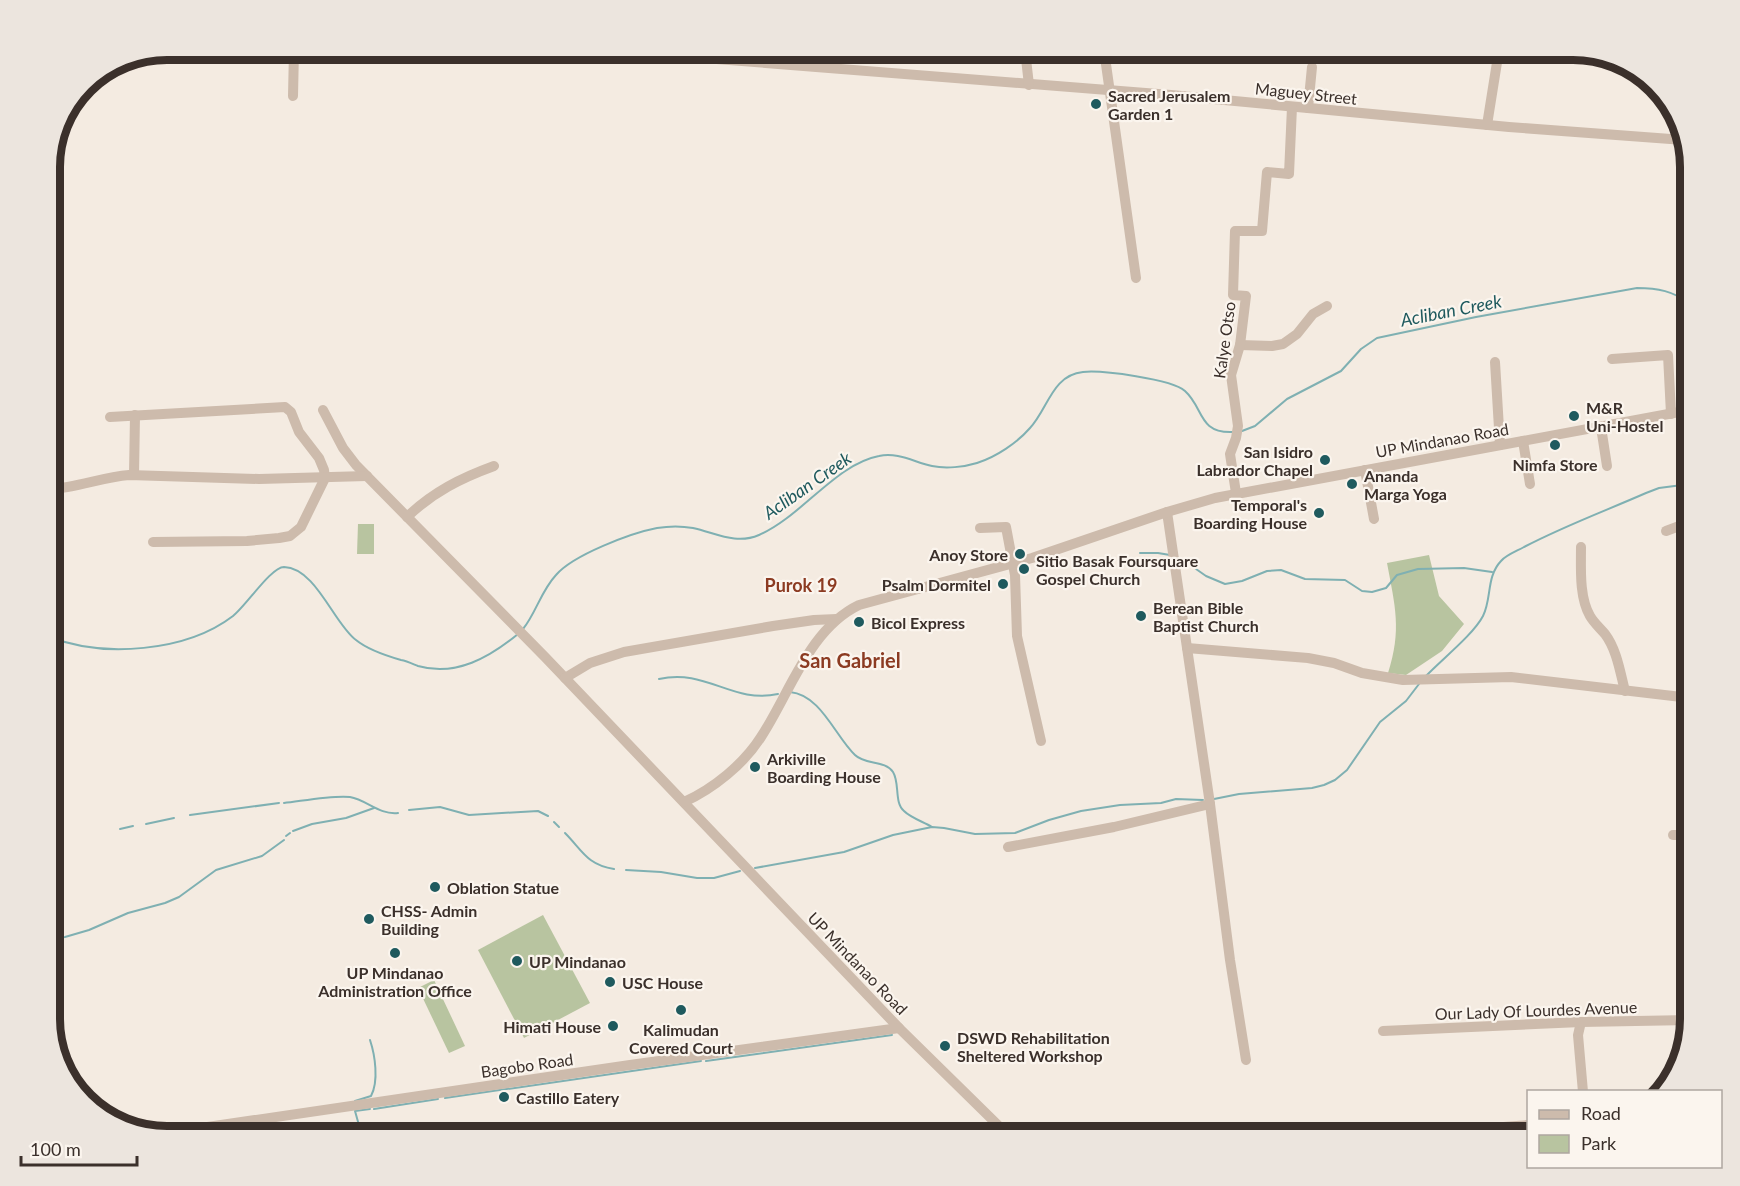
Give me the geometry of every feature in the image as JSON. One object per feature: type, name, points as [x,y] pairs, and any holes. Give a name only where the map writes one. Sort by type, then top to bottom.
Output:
[{"type":"street","points":[[292,96],[294,60]]},
{"type":"street","name":"Maguey Street","points":[[724,60],[1676,139]]},
{"type":"street","points":[[1026,60],[1029,85]]},
{"type":"street","points":[[1105,60],[1136,278]]},
{"type":"street","points":[[1487,125],[1497,60]]},
{"type":"street","points":[[1308,108],[1312,67]]},
{"type":"street","name":"Kalye Otso","points":[[1236,494],[1230,454],[1238,426],[1231,375],[1240,345],[1246,296],[1233,295],[1234,231],[1262,231],[1267,172],[1288,174],[1292,107]]},
{"type":"street","points":[[1240,345],[1283,344],[1297,334],[1306,320],[1327,306]]},
{"type":"street","points":[[1612,359],[1668,355],[1671,414]]},
{"type":"street","points":[[1495,362],[1500,445]]},
{"type":"street","points":[[110,417],[285,407],[291,412],[299,432],[319,458],[325,478],[301,526],[290,536],[247,541],[153,542]]},
{"type":"street","points":[[323,410],[343,448],[367,476],[686,805]]},
{"type":"street","name":"UP Mindanao Road","points":[[998,1126],[899,1028],[686,805],[750,752],[761,738],[802,663],[837,619],[859,605],[1013,563],[1167,512],[1236,494],[1680,412]]},
{"type":"street","points":[[134,475],[135,415]]},
{"type":"street","points":[[1601,426],[1607,466]]},
{"type":"street","points":[[1523,441],[1530,484]]},
{"type":"street","points":[[407,517],[434,494],[452,483],[494,466]]},
{"type":"street","points":[[1365,470],[1374,519]]},
{"type":"street","points":[[60,488],[116,476],[134,475],[259,479],[367,476]]},
{"type":"street","points":[[1167,512],[1246,1060]]},
{"type":"street","points":[[1666,531],[1680,526]]},
{"type":"street","points":[[980,528],[1006,527],[1016,586],[1017,636],[1041,741]]},
{"type":"street","points":[[1581,547],[1581,570],[1587,607],[1590,616],[1613,647],[1626,691]]},
{"type":"street","points":[[565,678],[590,663],[624,651],[773,626],[837,619]]},
{"type":"street","points":[[1187,648],[1308,658],[1334,663],[1362,673],[1403,680],[1511,677],[1680,697]]},
{"type":"street","points":[[1008,847],[1104,829],[1210,804]]},
{"type":"street","points":[[1673,835],[1680,835]]},
{"type":"street","name":"Our Lady Of Lourdes Avenue","points":[[1383,1031],[1680,1020]]},
{"type":"street","points":[[1581,1022],[1578,1035],[1583,1090]]},
{"type":"street","name":"Bagobo Road","points":[[214,1126],[899,1028]]},
{"type":"green space","points":[[358,524],[374,524],[374,554],[357,554]]},
{"type":"green space","points":[[1429,555],[1439,596],[1464,624],[1442,651],[1406,675],[1388,673],[1395,644],[1396,618],[1387,563]]},
{"type":"green space","points":[[543,915],[590,1003],[524,1038],[478,950]]},
{"type":"green space","points":[[434,980],[465,1046],[449,1053],[418,988]]},
{"type":"waterway","name":"Acliban Creek","points":[[1242,431],[1255,426],[1287,399],[1341,371],[1361,349],[1377,338],[1476,317],[1637,288],[1665,291],[1680,297]]},
{"type":"waterway","name":"Acliban Creek","points":[[523,629],[556,575],[575,560],[603,546],[646,531],[671,527],[693,528],[726,537],[751,538],[774,527],[848,469],[879,456],[899,456],[943,467],[977,463],[1006,449],[1025,434],[1057,386],[1073,374],[1083,372],[1120,374],[1152,379],[1178,387],[1191,398],[1207,424],[1221,431],[1232,432]]},
{"type":"waterway","points":[[1426,676],[1465,639],[1483,616],[1493,574],[1496,567],[1506,557],[1554,532],[1646,493],[1659,488],[1680,485]]},
{"type":"waterway","points":[[1140,553],[1170,555]]},
{"type":"waterway","points":[[1178,559],[1206,576],[1225,584],[1242,581],[1267,571],[1281,570],[1305,579],[1345,580],[1362,591],[1372,592],[1386,588],[1397,575],[1418,569],[1464,568],[1492,572]]},
{"type":"waterway","name":"Acliban Creek","points":[[60,640],[94,648],[119,649],[144,648],[192,637],[214,628],[233,616],[272,573],[284,567],[295,570],[315,586],[340,622],[356,640],[377,652],[418,666],[446,669],[472,663],[496,650],[518,634]]},
{"type":"waterway","points":[[659,679],[691,678],[747,694],[762,696],[778,694]]},
{"type":"waterway","points":[[1214,799],[1239,794],[1312,788],[1335,780],[1347,770],[1380,722],[1406,701],[1419,684]]},
{"type":"waterway","points":[[790,692],[801,695],[819,708],[855,755],[889,768],[895,777],[901,807],[910,816],[932,827]]},
{"type":"waterway","points":[[284,803],[326,797],[350,797],[379,810],[398,813]]},
{"type":"waterway","points":[[755,868],[844,852],[893,835],[932,827],[975,834],[1015,833],[1081,811],[1120,805],[1161,803],[1176,799],[1203,800]]},
{"type":"waterway","points":[[190,815],[279,803]]},
{"type":"waterway","points":[[409,810],[440,807],[469,815],[538,811],[548,816]]},
{"type":"waterway","points":[[293,831],[312,824],[346,818],[374,808]]},
{"type":"waterway","points":[[146,824],[174,818]]},
{"type":"waterway","points":[[554,822],[559,827]]},
{"type":"waterway","points":[[120,829],[133,826]]},
{"type":"waterway","points":[[286,836],[290,833]]},
{"type":"waterway","points":[[565,833],[591,860],[614,869]]},
{"type":"waterway","points":[[60,937],[89,930],[128,913],[179,897],[216,870],[262,856],[284,840]]},
{"type":"waterway","points":[[626,870],[661,872],[697,878],[714,878],[740,871]]},
{"type":"waterway","points":[[706,1061],[892,1035]]},
{"type":"waterway","points":[[355,1101],[371,1096],[375,1083],[370,1040]]},
{"type":"waterway","points":[[445,1098],[701,1061]]},
{"type":"waterway","points":[[374,1109],[438,1099]]},
{"type":"waterway","points":[[359,1126],[355,1111],[370,1109]]},
{"type":"place","name":"Sacred Jerusalem Garden 1","points":[[1096,104]]},
{"type":"place","name":"M&R Uni-Hostel","points":[[1574,416]]},
{"type":"place","name":"Nimfa Store","points":[[1555,445]]},
{"type":"place","name":"San Isidro Labrador Chapel","points":[[1325,460]]},
{"type":"place","name":"Ananda Marga Yoga","points":[[1352,484]]},
{"type":"place","name":"Temporal's Boarding House","points":[[1319,513]]},
{"type":"place","name":"Anoy Store","points":[[1020,554]]},
{"type":"place","name":"Sitio Basak Foursquare Gospel Church","points":[[1024,569]]},
{"type":"place","name":"Psalm Dormitel","points":[[1003,584]]},
{"type":"place","name":"Berean Bible Baptist Church","points":[[1141,616]]},
{"type":"place","name":"Bicol Express","points":[[859,622]]},
{"type":"place","name":"Arkiville Boarding House","points":[[755,767]]},
{"type":"place","name":"Oblation Statue","points":[[435,887]]},
{"type":"place","name":"CHSS- Admin Building","points":[[369,919]]},
{"type":"place","name":"UP Mindanao Administration Office","points":[[395,953]]},
{"type":"place","name":"UP Mindanao","points":[[517,961]]},
{"type":"place","name":"USC House","points":[[610,982]]},
{"type":"place","name":"Kalimudan Covered Court","points":[[681,1010]]},
{"type":"place","name":"Himati House","points":[[613,1026]]},
{"type":"place","name":"DSWD Rehabilitation Sheltered Workshop","points":[[945,1046]]},
{"type":"place","name":"Castillo Eatery","points":[[504,1097]]},
{"type":"district","name":"Purok 19","points":[[801,585]]},
{"type":"district","name":"San Gabriel","points":[[850,660]]}]
